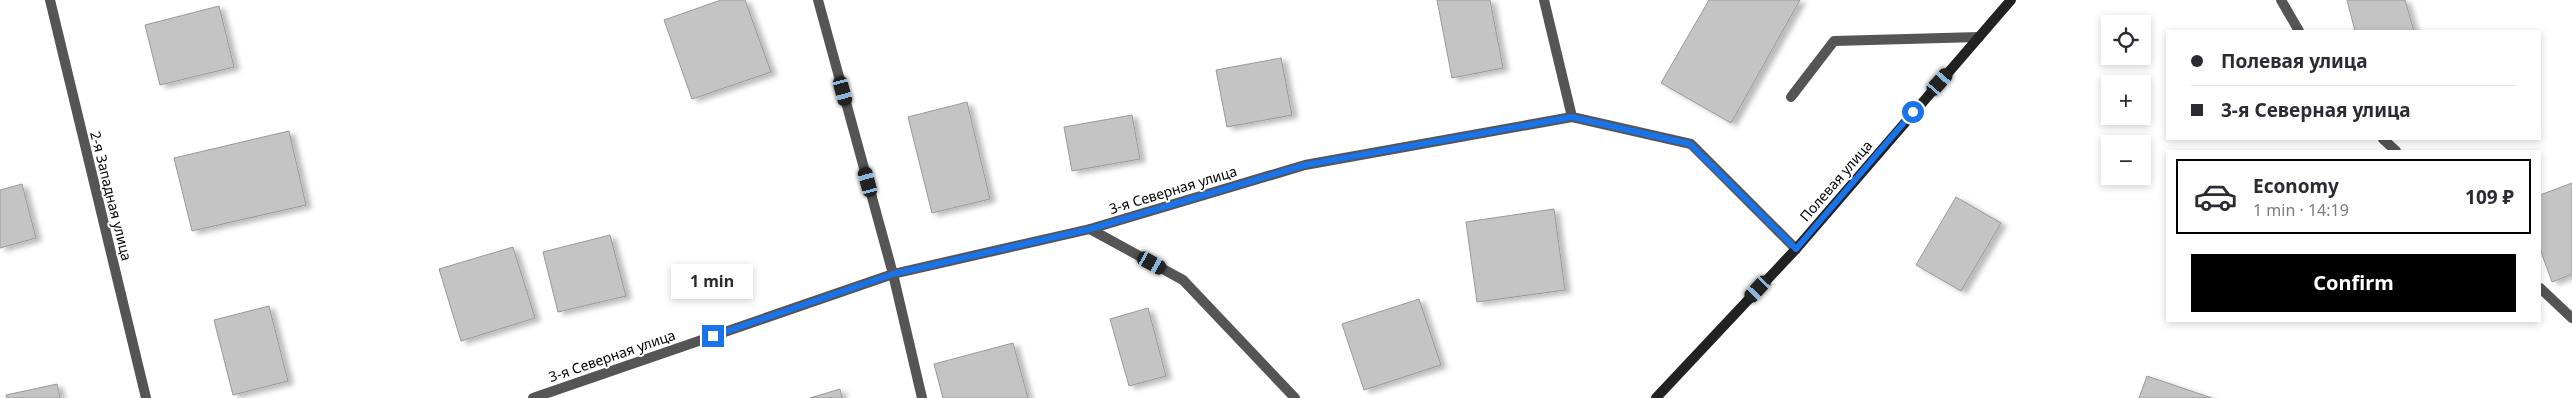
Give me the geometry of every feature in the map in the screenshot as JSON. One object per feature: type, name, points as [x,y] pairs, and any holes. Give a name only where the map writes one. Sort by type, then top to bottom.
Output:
[{"type":"main road","name":"Полевая улица","points":[[1656,398],[1796,249],[2011,0]]},
{"type":"street","name":"2-я Западная улица","points":[[50,0],[146,398]]},
{"type":"street","points":[[818,0],[893,274],[922,398]]},
{"type":"street","points":[[1544,0],[1572,117]]},
{"type":"street","points":[[2281,0],[2298,30]]},
{"type":"street","points":[[1791,97],[1834,41],[1979,37]]},
{"type":"street","name":"3-я Северная улица","points":[[533,398],[893,274],[1090,229],[1305,165],[1572,117],[1690,144],[1796,249]]},
{"type":"street","points":[[2384,140],[2395,150]]},
{"type":"street","points":[[1090,229],[1183,280],[1295,398]]},
{"type":"street","points":[[2541,289],[2572,318]]},
{"type":"building","points":[[721,0],[745,0],[771,72],[692,99],[664,20]]},
{"type":"building","points":[[1437,0],[1490,0],[1503,68],[1452,78]]},
{"type":"building","points":[[1709,0],[1800,0],[1731,123],[1661,83]]},
{"type":"building","points":[[2347,0],[2405,0],[2414,30],[2355,30]]},
{"type":"building","points":[[219,6],[234,67],[160,85],[145,25]]},
{"type":"building","points":[[1281,58],[1292,115],[1227,127],[1216,70]]},
{"type":"building","points":[[967,102],[990,199],[932,213],[908,117]]},
{"type":"building","points":[[1132,115],[1140,159],[1072,171],[1064,127]]},
{"type":"building","points":[[289,131],[306,205],[192,231],[174,158]]},
{"type":"building","points":[[2572,183],[2572,274],[2552,282],[2541,252],[2541,195]]},
{"type":"building","points":[[22,184],[36,238],[0,248],[0,190]]},
{"type":"building","points":[[1956,197],[2001,223],[1961,291],[1916,265]]},
{"type":"building","points":[[1554,209],[1565,290],[1477,302],[1466,222]]},
{"type":"building","points":[[610,235],[626,296],[558,312],[543,252]]},
{"type":"building","points":[[513,247],[535,318],[461,341],[439,269]]},
{"type":"building","points":[[1419,299],[1441,365],[1364,390],[1342,324]]},
{"type":"building","points":[[269,306],[288,381],[233,395],[214,320]]},
{"type":"building","points":[[1148,308],[1166,376],[1129,386],[1110,319]]},
{"type":"building","points":[[1013,343],[1028,398],[943,398],[934,364]]},
{"type":"building","points":[[2147,376],[2212,398],[2139,398]]},
{"type":"building","points":[[57,384],[60,398],[7,398],[6,395]]},
{"type":"building","points":[[840,389],[842,398],[810,398]]},
{"type":"route","points":[[713,336],[893,274],[1090,229],[1305,165],[1572,117],[1690,144],[1796,249],[1913,112]]}]
